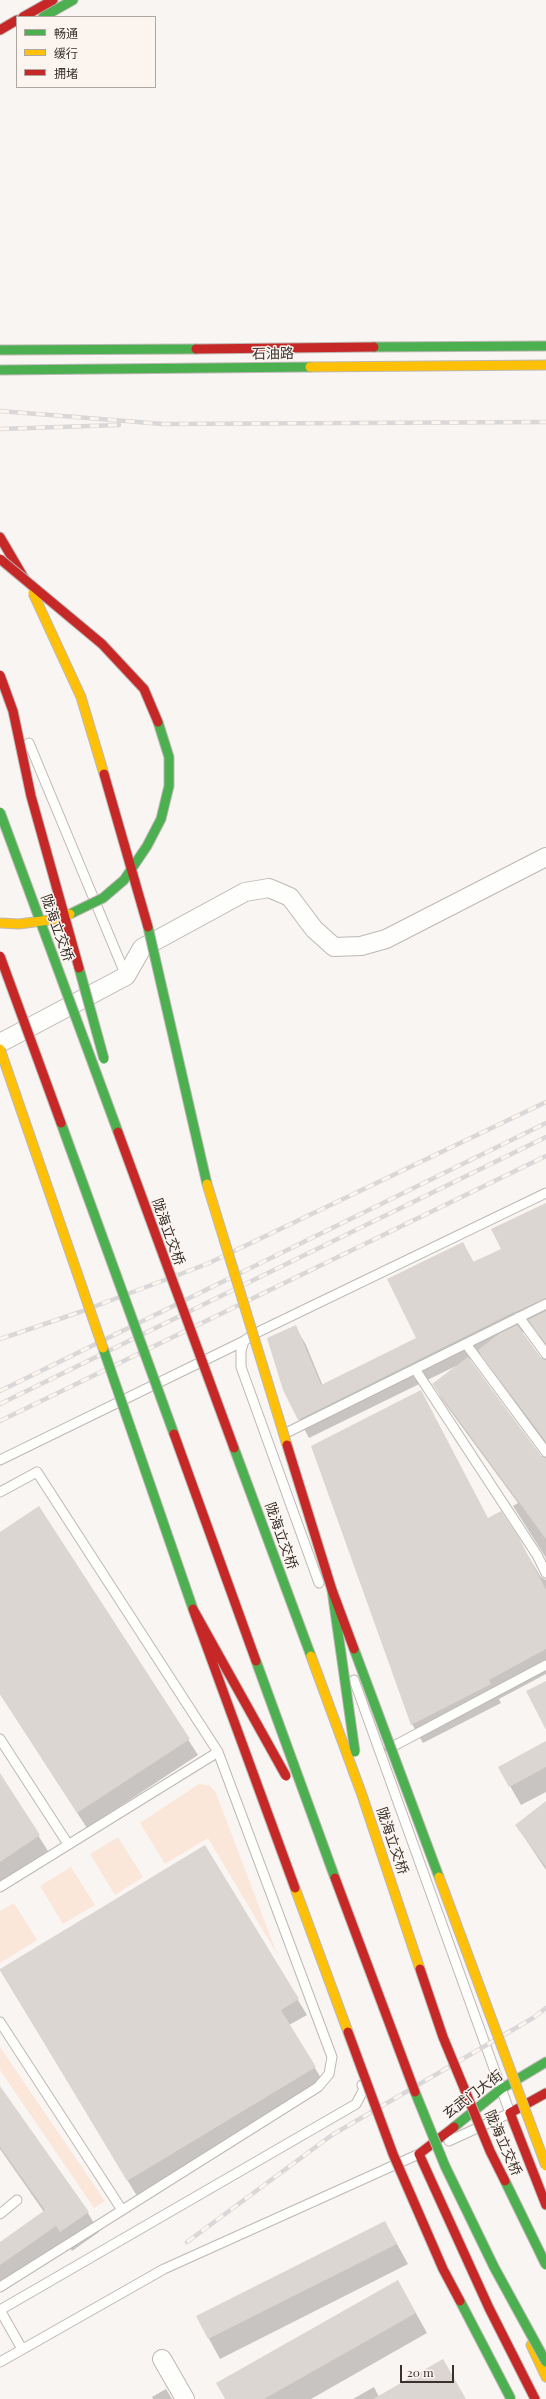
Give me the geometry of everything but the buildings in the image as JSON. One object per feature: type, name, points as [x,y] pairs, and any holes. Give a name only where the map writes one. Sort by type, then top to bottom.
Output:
[{"type":"main road","points":[[25,16],[53,0]]},
{"type":"main road","points":[[45,16],[73,0]]},
{"type":"main road","points":[[0,30],[16,21]]},
{"type":"main road","points":[[0,40],[16,32]]},
{"type":"main road","name":"石油路","points":[[0,350],[546,346]]},
{"type":"main road","name":"石油路","points":[[0,370],[546,365]]},
{"type":"main road","points":[[0,537],[33,593],[81,698],[145,913],[209,1192],[332,1590],[546,2166]]},
{"type":"main road","points":[[0,559],[102,644],[144,689],[160,728],[169,757],[169,786],[161,819],[148,846],[124,880],[102,898],[79,911],[57,919],[19,924],[0,923]]},
{"type":"main road","points":[[0,674],[12,711],[31,796],[147,1216]]},
{"type":"main road","name":"陇海立交桥","points":[[0,812],[147,1216],[362,1795],[443,2037],[490,2151],[546,2265]]},
{"type":"main road","points":[[0,956],[397,2049],[445,2166],[546,2377]]},
{"type":"main road","points":[[0,1048],[194,1611],[393,2154],[443,2269],[511,2399]]},
{"type":"main road","points":[[332,1590],[362,1795]]},
{"type":"main road","points":[[194,1611],[320,1836]]},
{"type":"main road","name":"玄武门大街","points":[[419,2154],[501,2089],[546,2062]]},
{"type":"main road","points":[[546,2093],[510,2113],[546,2205]]},
{"type":"main road","points":[[419,2154],[489,2308],[535,2399]]},
{"type":"main road","points":[[494,2267],[546,2362]]},
{"type":"street","points":[[0,1043],[126,976],[142,948],[244,892],[269,888],[290,897],[314,929],[334,947],[361,946],[386,939],[546,857]]},
{"type":"street","points":[[162,2359],[185,2399]]},
{"type":"lane","points":[[0,674],[126,976]]},
{"type":"lane","points":[[0,1460],[244,1341],[254,1334],[546,1193]]},
{"type":"lane","points":[[268,1441],[546,1304]]},
{"type":"lane","points":[[519,1318],[546,1354]]},
{"type":"lane","points":[[0,2362],[22,2348],[164,2269],[510,2113],[241,1367],[241,1351],[244,1341]]},
{"type":"lane","points":[[466,1344],[546,1452]]},
{"type":"lane","points":[[415,1369],[537,1555],[546,1573]]},
{"type":"lane","points":[[22,2348],[0,2310],[356,2104],[364,2089],[124,1400]]},
{"type":"lane","points":[[0,1492],[37,1472],[218,1752],[332,2057],[329,2074],[318,2087],[0,2287]]},
{"type":"lane","points":[[537,1555],[546,1551]]},
{"type":"lane","points":[[380,1754],[546,1665]]},
{"type":"lane","points":[[0,1739],[68,1844]]},
{"type":"lane","points":[[0,1887],[218,1752]]},
{"type":"lane","points":[[0,2022],[122,2210]]},
{"type":"lane","points":[[0,2214],[17,2200]]},
{"type":"shaded area","points":[[199,1784],[209,1785],[216,1793],[277,1954],[208,1838],[165,1864],[140,1823]]},
{"type":"shaded area","points":[[118,1837],[143,1877],[115,1895],[90,1854]]},
{"type":"shaded area","points":[[71,1867],[95,1905],[63,1924],[40,1886]]},
{"type":"shaded area","points":[[14,1903],[37,1940],[0,1963],[0,1911]]},
{"type":"shaded area","points":[[0,2047],[105,2201],[94,2208],[0,2070]]},
{"type":"railway","points":[[0,411],[163,424],[546,422]]},
{"type":"railway","points":[[0,429],[119,425]]},
{"type":"railway","points":[[0,1339],[80,1312],[207,1264],[546,1102]]},
{"type":"railway","points":[[0,1391],[546,1123]]},
{"type":"railway","points":[[0,1404],[546,1137]]},
{"type":"railway","points":[[0,1421],[546,1156]]},
{"type":"railway","points":[[187,2242],[332,2135],[533,2018],[546,2008]]},
{"type":"traffic: fast","points":[[45,16],[73,0]]},
{"type":"traffic: fast","points":[[374,347],[546,346]]},
{"type":"traffic: fast","points":[[0,350],[196,349]]},
{"type":"traffic: fast","points":[[0,370],[310,367]]},
{"type":"traffic: fast","points":[[70,914],[103,898],[124,880],[147,846],[161,819],[169,786],[169,757],[158,722]]},
{"type":"traffic: fast","points":[[0,812],[118,1132]]},
{"type":"traffic: fast","points":[[148,927],[207,1184]]},
{"type":"traffic: fast","points":[[79,968],[104,1059]]},
{"type":"traffic: fast","points":[[61,1123],[174,1434]]},
{"type":"traffic: fast","points":[[103,1348],[193,1609]]},
{"type":"traffic: fast","points":[[234,1448],[311,1656]]},
{"type":"traffic: fast","points":[[332,1590],[355,1752]]},
{"type":"traffic: fast","points":[[354,1649],[439,1877]]},
{"type":"traffic: fast","points":[[256,1661],[335,1878]]},
{"type":"traffic: fast","points":[[454,2127],[501,2089],[546,2062]]},
{"type":"traffic: fast","points":[[415,2092],[445,2166],[494,2267],[546,2362]]},
{"type":"traffic: fast","points":[[505,2181],[546,2265]]},
{"type":"traffic: fast","points":[[460,2301],[511,2399]]},
{"type":"traffic: slow","points":[[310,367],[546,365]]},
{"type":"traffic: slow","points":[[33,593],[81,697],[104,774]]},
{"type":"traffic: slow","points":[[0,923],[19,924],[57,919],[70,914]]},
{"type":"traffic: slow","points":[[0,1049],[103,1348]]},
{"type":"traffic: slow","points":[[207,1184],[287,1445]]},
{"type":"traffic: slow","points":[[311,1656],[362,1795],[420,1969]]},
{"type":"traffic: slow","points":[[439,1877],[546,2166]]},
{"type":"traffic: slow","points":[[295,1888],[348,2032]]},
{"type":"traffic: slow","points":[[531,2345],[546,2377]]},
{"type":"traffic: jam","points":[[25,16],[53,0]]},
{"type":"traffic: jam","points":[[0,30],[16,21]]},
{"type":"traffic: jam","points":[[196,349],[374,347]]},
{"type":"traffic: jam","points":[[0,537],[24,578]]},
{"type":"traffic: jam","points":[[0,559],[102,644],[144,689],[158,722]]},
{"type":"traffic: jam","points":[[0,675],[13,711],[31,796],[79,968]]},
{"type":"traffic: jam","points":[[104,774],[148,927]]},
{"type":"traffic: jam","points":[[0,956],[61,1123]]},
{"type":"traffic: jam","points":[[118,1132],[234,1448]]},
{"type":"traffic: jam","points":[[174,1434],[256,1661]]},
{"type":"traffic: jam","points":[[287,1445],[332,1590],[354,1649]]},
{"type":"traffic: jam","points":[[193,1609],[295,1888]]},
{"type":"traffic: jam","points":[[194,1611],[286,1776]]},
{"type":"traffic: jam","points":[[335,1878],[415,2092]]},
{"type":"traffic: jam","points":[[420,1969],[443,2037],[490,2151],[505,2181]]},
{"type":"traffic: jam","points":[[348,2032],[393,2154],[443,2269],[460,2301]]},
{"type":"traffic: jam","points":[[546,2093],[510,2113],[546,2205]]},
{"type":"traffic: jam","points":[[454,2127],[419,2154],[489,2308],[535,2399]]}]
